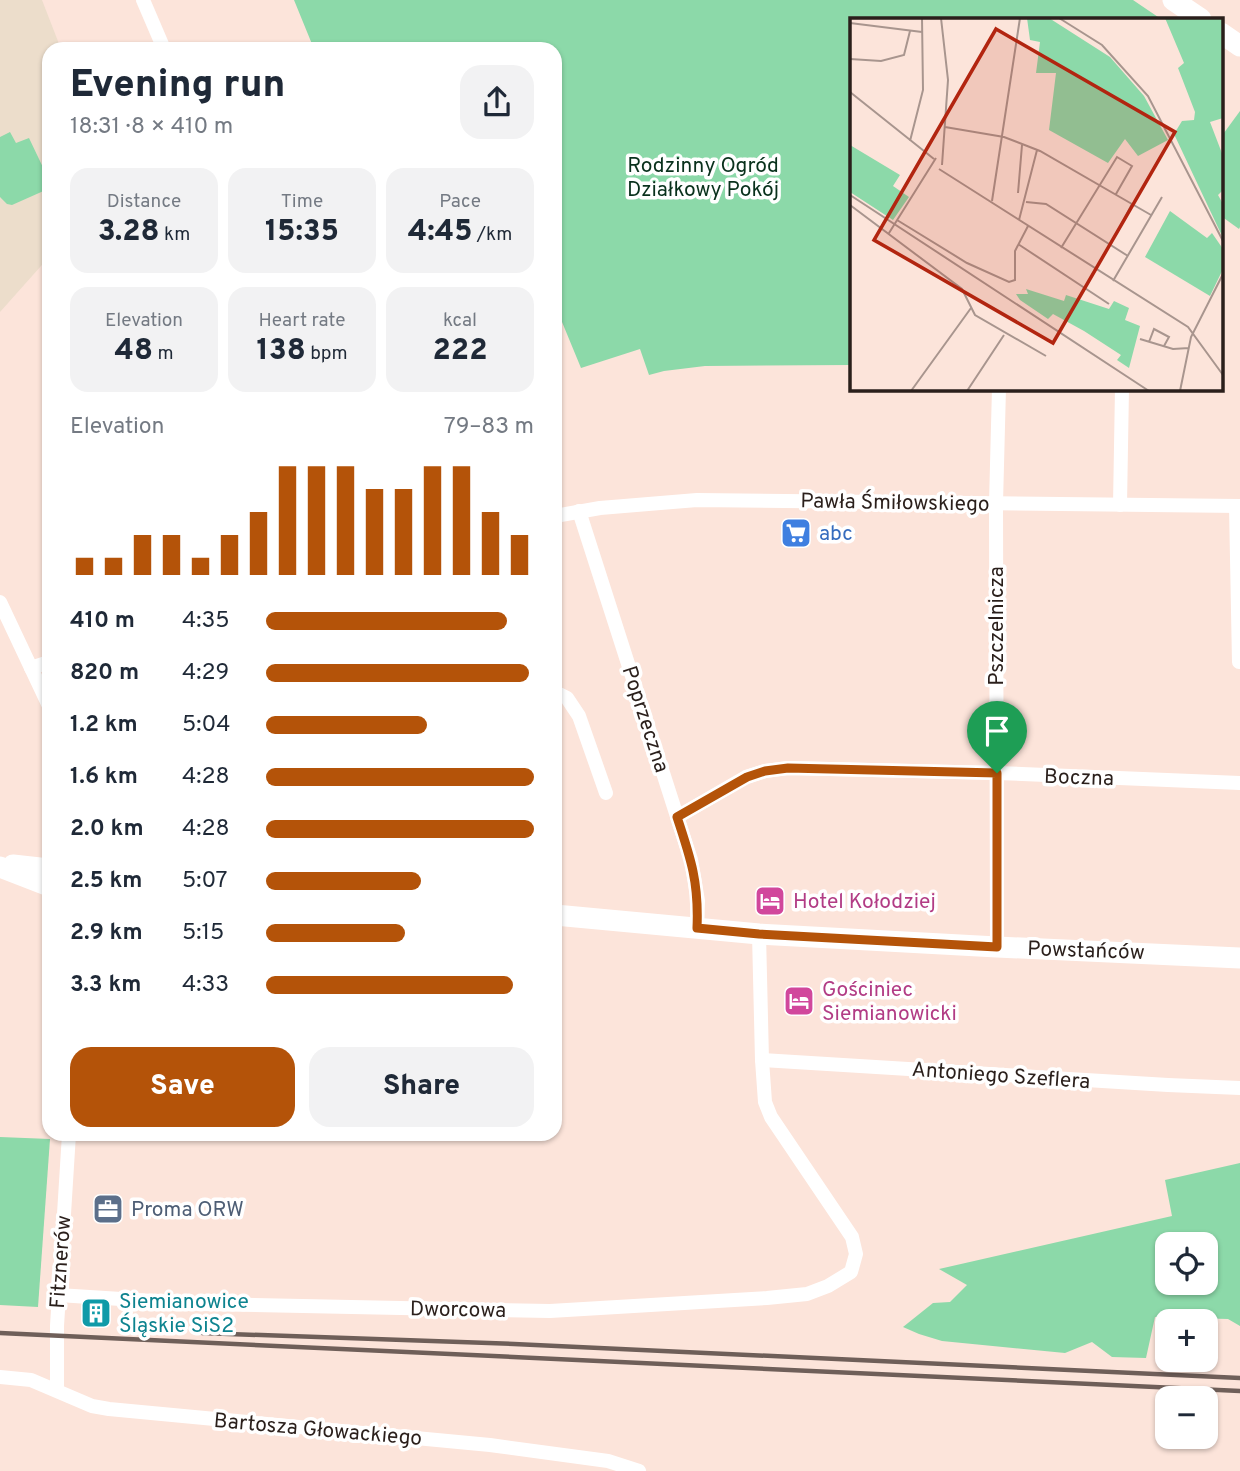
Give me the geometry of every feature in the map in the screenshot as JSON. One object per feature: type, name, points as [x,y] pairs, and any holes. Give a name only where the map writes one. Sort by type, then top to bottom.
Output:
[{"type":"street","points":[[144,0],[161,42]]},
{"type":"street","points":[[1173,0],[1200,18]]},
{"type":"street","points":[[1222,34],[1240,46]]},
{"type":"street","name":"Pszczelnicza","points":[[997,947],[996,503],[999,390]]},
{"type":"street","points":[[1120,505],[1122,390]]},
{"type":"street","name":"Pawła Śmiłowskiego","points":[[562,515],[600,508],[697,500],[1238,506],[1239,662]]},
{"type":"street","name":"Poprzeczna","points":[[579,511],[696,879],[697,928]]},
{"type":"street","points":[[0,602],[42,690]]},
{"type":"street","points":[[32,668],[42,664]]},
{"type":"street","points":[[562,696],[567,698],[579,716],[606,793]]},
{"type":"street","name":"Boczna","points":[[677,817],[747,777],[788,768],[1240,783]]},
{"type":"street","points":[[0,865],[42,868]]},
{"type":"street","points":[[0,865],[42,883]]},
{"type":"street","name":"Powstańców","points":[[562,916],[759,934],[1240,958]]},
{"type":"street","points":[[759,934],[762,1060]]},
{"type":"street","name":"Antoniego Szeflera","points":[[762,1060],[1240,1088]]},
{"type":"street","name":"Dworcowa","points":[[58,1295],[200,1304],[550,1311],[807,1294],[828,1286],[851,1272],[856,1254],[852,1237],[771,1116],[765,1102],[762,1060]]},
{"type":"street","name":"Fitznerów","points":[[57,1390],[58,1295],[69,1141]]},
{"type":"street","name":"Bartosza Głowackiego","points":[[0,1377],[31,1380],[92,1406],[108,1409],[490,1445],[608,1461],[639,1471]]},
{"type":"shaded area","points":[[0,0],[42,0],[58,42],[42,42],[42,265],[0,312]]},
{"type":"green space","name":"Rodzinny Ogród Działkowy Pokój","points":[[294,0],[1133,0],[1160,18],[850,18],[850,365],[705,366],[649,375],[640,349],[581,368],[562,322],[562,42],[311,42]]},
{"type":"green space","points":[[1240,111],[1239,229],[1222,217],[1222,136]]},
{"type":"green space","points":[[10,132],[16,143],[29,138],[42,165],[42,192],[12,205],[0,197],[0,137]]},
{"type":"green space","points":[[0,1137],[42,1139],[42,1141],[50,1141],[38,1307],[0,1305]]},
{"type":"green space","points":[[1240,1163],[1240,1326],[1228,1319],[1218,1319],[1218,1309],[1155,1309],[1146,1358],[1112,1357],[1092,1342],[1065,1353],[942,1341],[903,1327],[933,1303],[950,1302],[967,1285],[939,1269],[1172,1216],[1165,1180]]},
{"type":"railway","points":[[0,1333],[1240,1391]]},
{"type":"railway","points":[[202,1333],[514,1344],[1240,1378]]},
{"type":"place","name":"abc","points":[[796,533]]},
{"type":"place","name":"Hotel Kołodziej","points":[[770,901]]},
{"type":"place","name":"Gościniec Siemianowicki","points":[[799,1001]]},
{"type":"place","name":"Proma ORW","points":[[108,1209]]},
{"type":"place","name":"Siemianowice Śląskie SiS2","points":[[96,1313]]},
{"type":"route","points":[[788,768],[997,773],[997,947],[697,928],[696,879],[677,817],[747,777],[788,768]]}]
